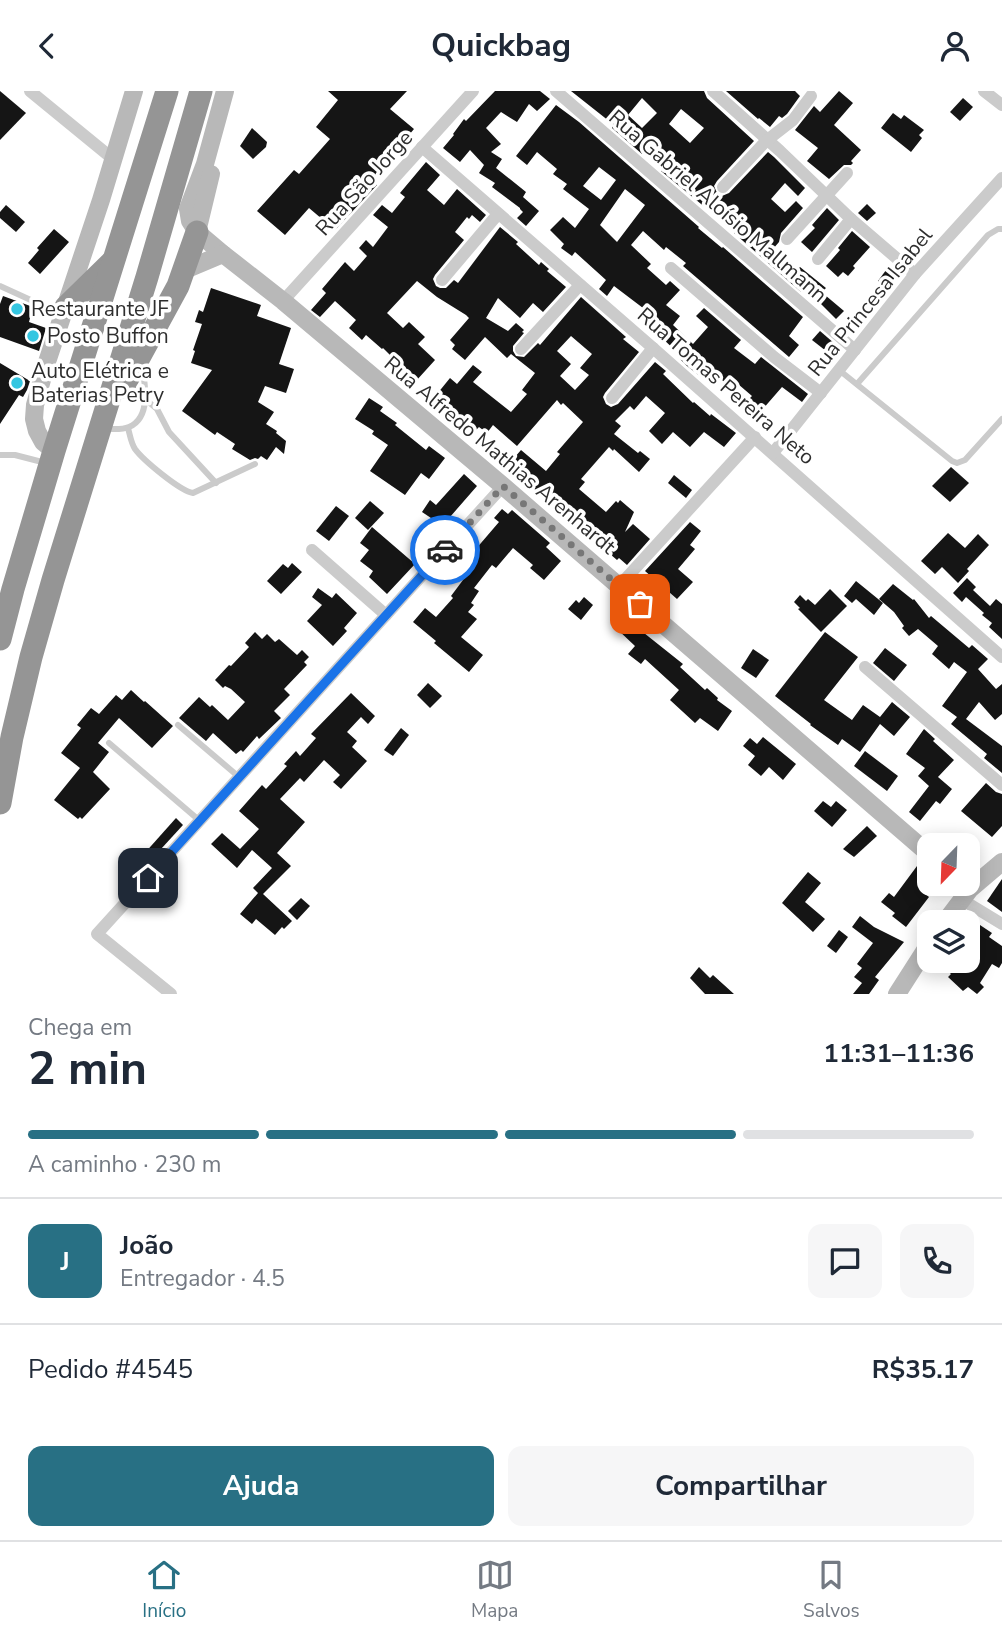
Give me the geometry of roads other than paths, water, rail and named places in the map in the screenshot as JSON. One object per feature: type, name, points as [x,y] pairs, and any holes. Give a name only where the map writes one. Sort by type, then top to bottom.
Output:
[{"type":"highway","points":[[0,639],[6,586],[52,458],[167,91]]},
{"type":"highway","points":[[0,803],[31,657],[201,91]]},
{"type":"highway","points":[[99,429],[171,301],[185,270],[197,232]]},
{"type":"highway","points":[[66,307],[116,257]]},
{"type":"main road","points":[[52,458],[37,431],[35,405],[134,91]]},
{"type":"main road","points":[[197,232],[190,221],[188,209],[205,164],[225,91]]},
{"type":"main road","points":[[197,232],[232,91]]},
{"type":"main road","name":"Rua Alfredo Mathias Arenhardt","points":[[197,232],[503,486],[917,844]]},
{"type":"main road","points":[[185,270],[223,254]]},
{"type":"main road","points":[[980,879],[1002,862]]},
{"type":"main road","points":[[897,994],[917,963]]},
{"type":"street","points":[[30,91],[113,159]]},
{"type":"street","name":"Rua Gabriel Aloísio Mallmann","points":[[556,91],[855,350]]},
{"type":"street","points":[[713,91],[851,219],[915,274]]},
{"type":"street","points":[[984,91],[1002,105]]},
{"type":"street","name":"Rua São Jorge","points":[[283,301],[422,147],[466,94]]},
{"type":"street","points":[[723,187],[766,141],[793,120],[811,96]]},
{"type":"street","name":"Rua Tomas Pereira Neto","points":[[422,147],[755,437],[1002,657]]},
{"type":"street","points":[[787,239],[847,173]]},
{"type":"street","name":"Rua Princesa Isabel","points":[[773,453],[915,274],[1002,178]]},
{"type":"street","points":[[442,280],[498,214]]},
{"type":"street","points":[[818,258],[851,219]]},
{"type":"street","points":[[671,268],[774,357],[821,393]]},
{"type":"street","points":[[521,349],[580,285]]},
{"type":"street","points":[[612,398],[653,348]]},
{"type":"street","points":[[619,586],[755,437]]},
{"type":"street","points":[[171,994],[97,935],[503,486]]},
{"type":"street","points":[[312,550],[386,615]]},
{"type":"street","points":[[864,667],[1002,785]]},
{"type":"street","points":[[972,896],[1002,924]]},
{"type":"lane","points":[[857,384],[988,235],[1002,229]]},
{"type":"lane","points":[[0,286],[46,307],[66,307]]},
{"type":"lane","points":[[99,429],[128,428],[141,415],[145,399],[144,374],[139,357]]},
{"type":"lane","points":[[839,370],[951,461],[957,463],[965,460],[1002,419]]},
{"type":"lane","points":[[145,399],[157,409],[169,432],[216,483]]},
{"type":"lane","points":[[128,428],[132,445],[138,453],[178,487],[193,493],[255,464]]},
{"type":"lane","points":[[0,455],[52,458]]},
{"type":"lane","points":[[178,725],[239,777]]},
{"type":"lane","points":[[109,743],[200,821]]},
{"type":"place","name":"Restaurante JF","points":[[17,309]]},
{"type":"place","name":"Posto Buffon","points":[[33,336]]},
{"type":"place","name":"Auto Elétrica e Baterias Petry","points":[[17,383]]}]
